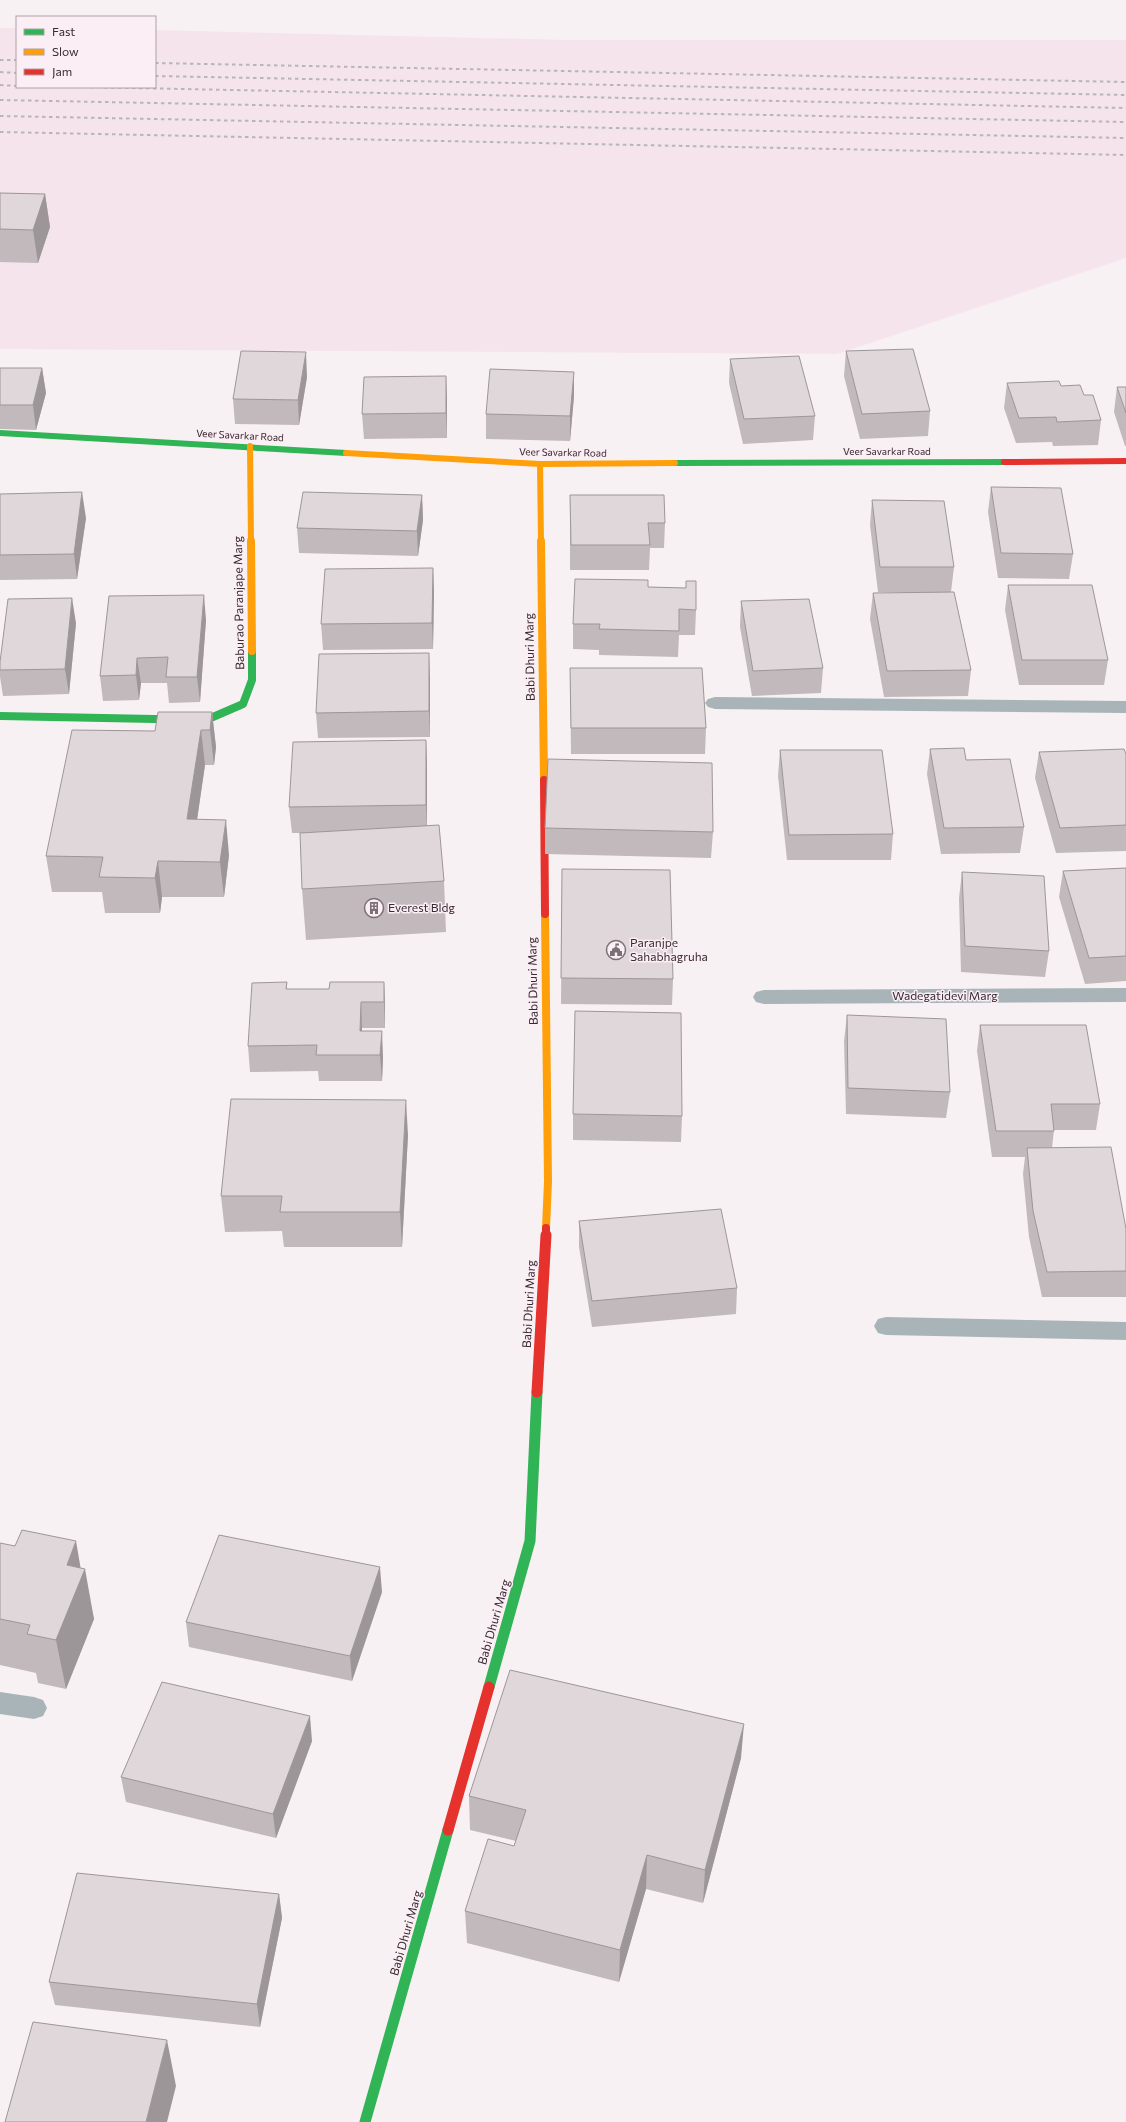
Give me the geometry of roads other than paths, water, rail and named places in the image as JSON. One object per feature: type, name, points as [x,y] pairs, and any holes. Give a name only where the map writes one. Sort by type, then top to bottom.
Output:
[{"type":"street","name":"Veer Savarkar Road","points":[[0,433],[250,446],[540,464],[1126,460]]},
{"type":"street","name":"Baburao Paranjape Marg","points":[[0,716],[206,720],[243,704],[252,680],[250,446]]},
{"type":"street","name":"Babi Dhuri Marg","points":[[365,2122],[530,1541],[548,1181],[540,464]]},
{"type":"street","points":[[715,704],[1126,707]]},
{"type":"street","name":"Wadegatidevi Marg","points":[[764,997],[1126,995]]},
{"type":"street","points":[[886,1326],[1126,1331]]},
{"type":"street","points":[[0,1703],[34,1708]]},
{"type":"railway","points":[[0,60],[16,60]]},
{"type":"railway","points":[[156,63],[1126,82]]},
{"type":"railway","points":[[0,72],[16,73]]},
{"type":"railway","points":[[156,76],[1126,95]]},
{"type":"railway","points":[[0,85],[16,86]]},
{"type":"railway","points":[[133,88],[1126,108]]},
{"type":"railway","points":[[0,100],[1126,122]]},
{"type":"railway","points":[[0,116],[1126,138]]},
{"type":"railway","points":[[0,132],[1126,155]]},
{"type":"place","name":"Everest Bldg","points":[[374,908]]},
{"type":"place","name":"Paranjpe Sahabhagruha","points":[[616,950]]}]
